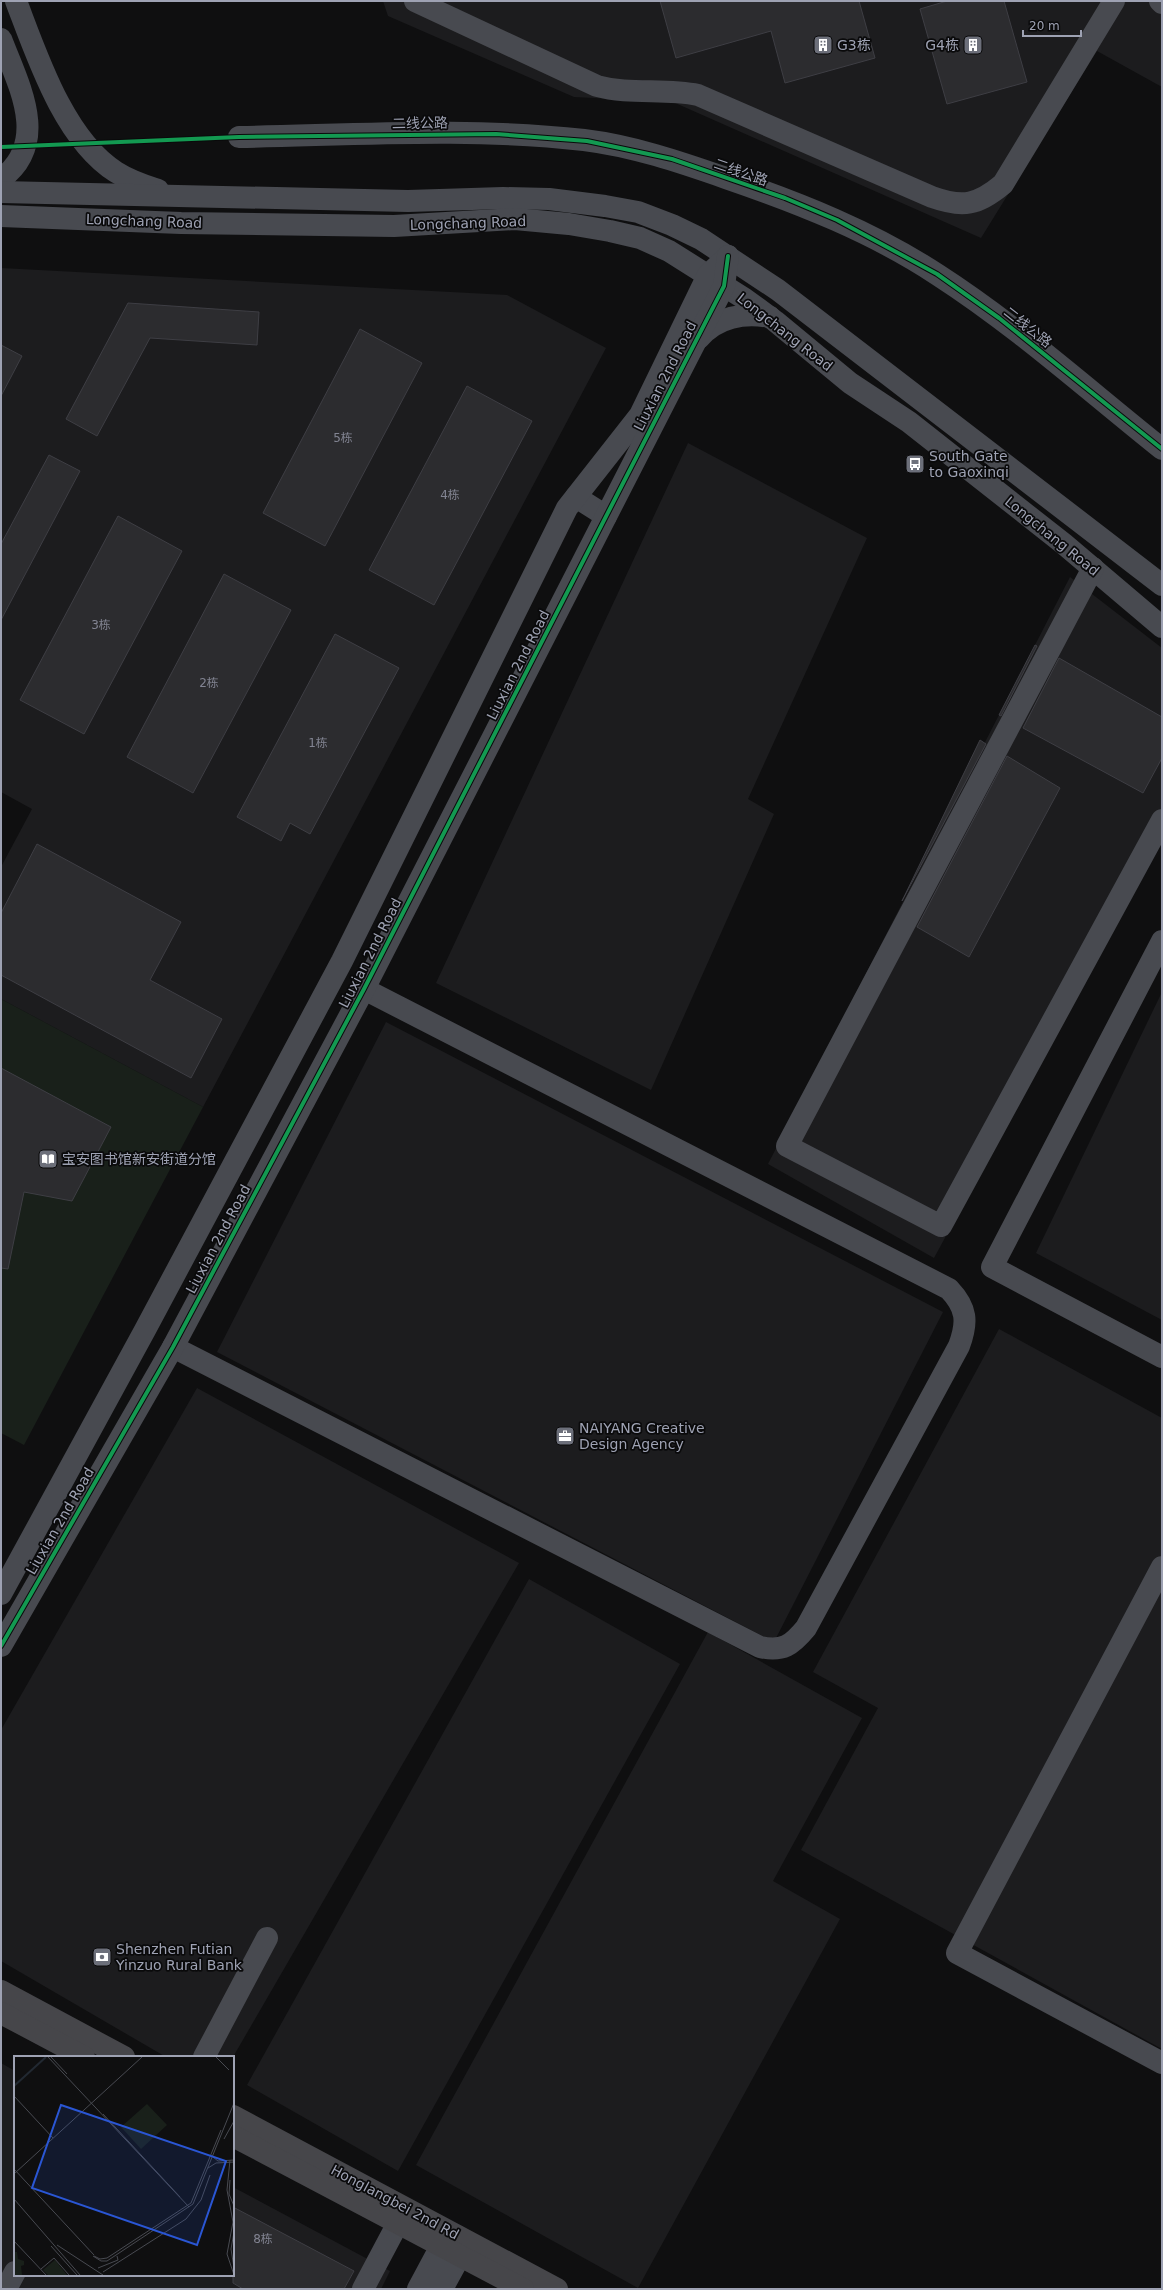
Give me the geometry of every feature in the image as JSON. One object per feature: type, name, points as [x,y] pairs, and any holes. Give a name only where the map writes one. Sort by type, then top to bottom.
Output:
[{"type":"main road","points":[[1,1991],[122,2056]]},
{"type":"main road","points":[[1,2013],[82,2056]]},
{"type":"main road","name":"Honglangbei 2nd Rd","points":[[234,2117],[453,2246],[522,2289]]},
{"type":"main road","name":"Honglangbei 2nd Rd","points":[[234,2137],[398,2223],[557,2289]]},
{"type":"street","points":[[16,1],[45,74],[79,134],[96,155],[115,171],[134,182],[181,197]]},
{"type":"street","points":[[415,1],[597,86],[613,91],[661,90],[698,95],[932,196],[950,203],[966,203],[980,201],[1003,184],[1114,1]]},
{"type":"street","points":[[1,39],[26,102],[28,124],[26,141],[20,158],[8,174],[1,179]]},
{"type":"street","name":"二线公路","points":[[239,137],[496,134],[587,141],[625,148],[679,162],[784,198],[837,220],[937,274],[999,318],[1162,449]]},
{"type":"street","name":"Longchang Road","points":[[1,192],[408,201],[503,198],[549,199],[638,212],[672,225],[728,256],[828,327],[1162,585]]},
{"type":"street","name":"Longchang Road","points":[[1,216],[189,223],[394,226],[515,219],[583,226],[640,238],[669,251],[716,280],[770,317],[850,383],[909,422],[1093,568],[1162,627]]},
{"type":"street","name":"Liuxian 2nd Road","points":[[1,1594],[149,1324],[342,960],[567,508],[640,415],[728,256]]},
{"type":"street","name":"Liuxian 2nd Road","points":[[1,1646],[173,1347],[364,989],[694,344],[716,280]]},
{"type":"street","points":[[694,344],[714,326],[727,320],[755,314],[770,317]]},
{"type":"street","points":[[576,497],[606,516]]},
{"type":"street","points":[[1093,568],[787,1146],[942,1226],[1162,820]]},
{"type":"street","points":[[1162,941],[992,1267],[1162,1357]]},
{"type":"street","points":[[173,1347],[760,1647],[774,1650],[785,1647],[796,1640],[806,1628],[959,1346],[965,1329],[964,1315],[959,1300],[950,1289],[364,989]]},
{"type":"street","points":[[1162,1567],[957,1953],[1162,2063]]},
{"type":"street","points":[[205,2056],[267,1938]]},
{"type":"street","points":[[363,2289],[398,2223]]},
{"type":"street","points":[[418,2289],[453,2246]]},
{"type":"street","points":[[442,2289],[453,2246]]},
{"type":"street","points":[[6,2289],[14,2274]]},
{"type":"shaded area","points":[[383,1],[1162,1],[1162,87],[1097,51],[981,238],[673,102],[574,97],[388,16]]},
{"type":"shaded area","points":[[1,268],[507,295],[606,348],[203,1107],[1,999],[1,867],[32,809],[1,792]]},
{"type":"shaded area","points":[[688,443],[867,538],[748,799],[774,814],[651,1090],[436,983]]},
{"type":"shaded area","points":[[1070,577],[1162,648],[1162,838],[934,1258],[768,1164]]},
{"type":"shaded area","points":[[1162,992],[1162,1320],[1036,1253]]},
{"type":"shaded area","points":[[1,999],[203,1107],[24,1445],[1,1433]]},
{"type":"shaded area","points":[[386,1022],[943,1312],[774,1642],[217,1352]]},
{"type":"shaded area","points":[[999,1329],[1162,1418],[1162,2049],[801,1850],[878,1708],[813,1672]]},
{"type":"shaded area","points":[[197,1388],[519,1563],[234,2056],[164,2056],[1,1961],[1,1730]]},
{"type":"shaded area","points":[[529,1579],[680,1664],[398,2171],[247,2085]]},
{"type":"shaded area","points":[[708,1632],[862,1718],[773,1881],[840,1919],[638,2288],[416,2165]]},
{"type":"shaded area","points":[[1,2063],[14,2070],[14,2276],[234,2276],[234,2188],[390,2271],[381,2289],[1,2289]]},
{"type":"building","name":"G3栋","points":[[660,1],[859,1],[875,58],[785,83],[771,31],[676,58]]},
{"type":"building","name":"G4栋","points":[[947,1],[1004,1],[1027,82],[947,104],[920,9]]},
{"type":"building","points":[[128,303],[259,312],[257,345],[150,338],[97,436],[66,419]]},
{"type":"building","points":[[360,329],[422,363],[325,546],[263,513]]},
{"type":"building","points":[[1,345],[22,356],[1,396]]},
{"type":"building","points":[[467,386],[532,421],[434,605],[369,570]]},
{"type":"building","points":[[49,455],[80,471],[1,620],[1,544]]},
{"type":"building","points":[[118,516],[182,551],[84,734],[20,700]]},
{"type":"building","points":[[224,574],[291,610],[193,793],[127,757]]},
{"type":"building","points":[[335,634],[399,668],[310,834],[290,823],[281,841],[237,817]]},
{"type":"building","points":[[1035,645],[1037,646],[1001,716],[999,715]]},
{"type":"building","points":[[1059,658],[1162,717],[1162,758],[1143,793],[1023,728]]},
{"type":"building","points":[[980,740],[986,744],[902,901]]},
{"type":"building","points":[[1007,756],[1060,788],[969,957],[917,927]]},
{"type":"building","points":[[37,844],[181,922],[150,980],[222,1019],[191,1078],[1,975],[1,913]]},
{"type":"building","name":"宝安图书馆新安街道分馆","points":[[1,1068],[111,1127],[72,1201],[24,1192],[8,1269],[1,1268]]},
{"type":"building","points":[[234,2208],[354,2271],[344,2289],[243,2289],[233,2283]]},
{"type":"cycle path","points":[[1,147],[239,137],[496,134],[587,141],[672,159],[785,198],[837,220],[937,274],[999,318],[1162,449]]},
{"type":"cycle path","points":[[1,1646],[173,1347],[364,989],[724,286],[728,256]]},
{"type":"place","name":"G3栋","points":[[823,45]]},
{"type":"place","name":"G4栋","points":[[973,45]]},
{"type":"place","name":"South Gate to Gaoxinqi","points":[[915,464]]},
{"type":"place","name":"宝安图书馆新安街道分馆","points":[[48,1159]]},
{"type":"place","name":"NAIYANG Creative Design Agency","points":[[565,1436]]},
{"type":"place","name":"Shenzhen Futian Yinzuo Rural Bank","points":[[102,1957]]}]
